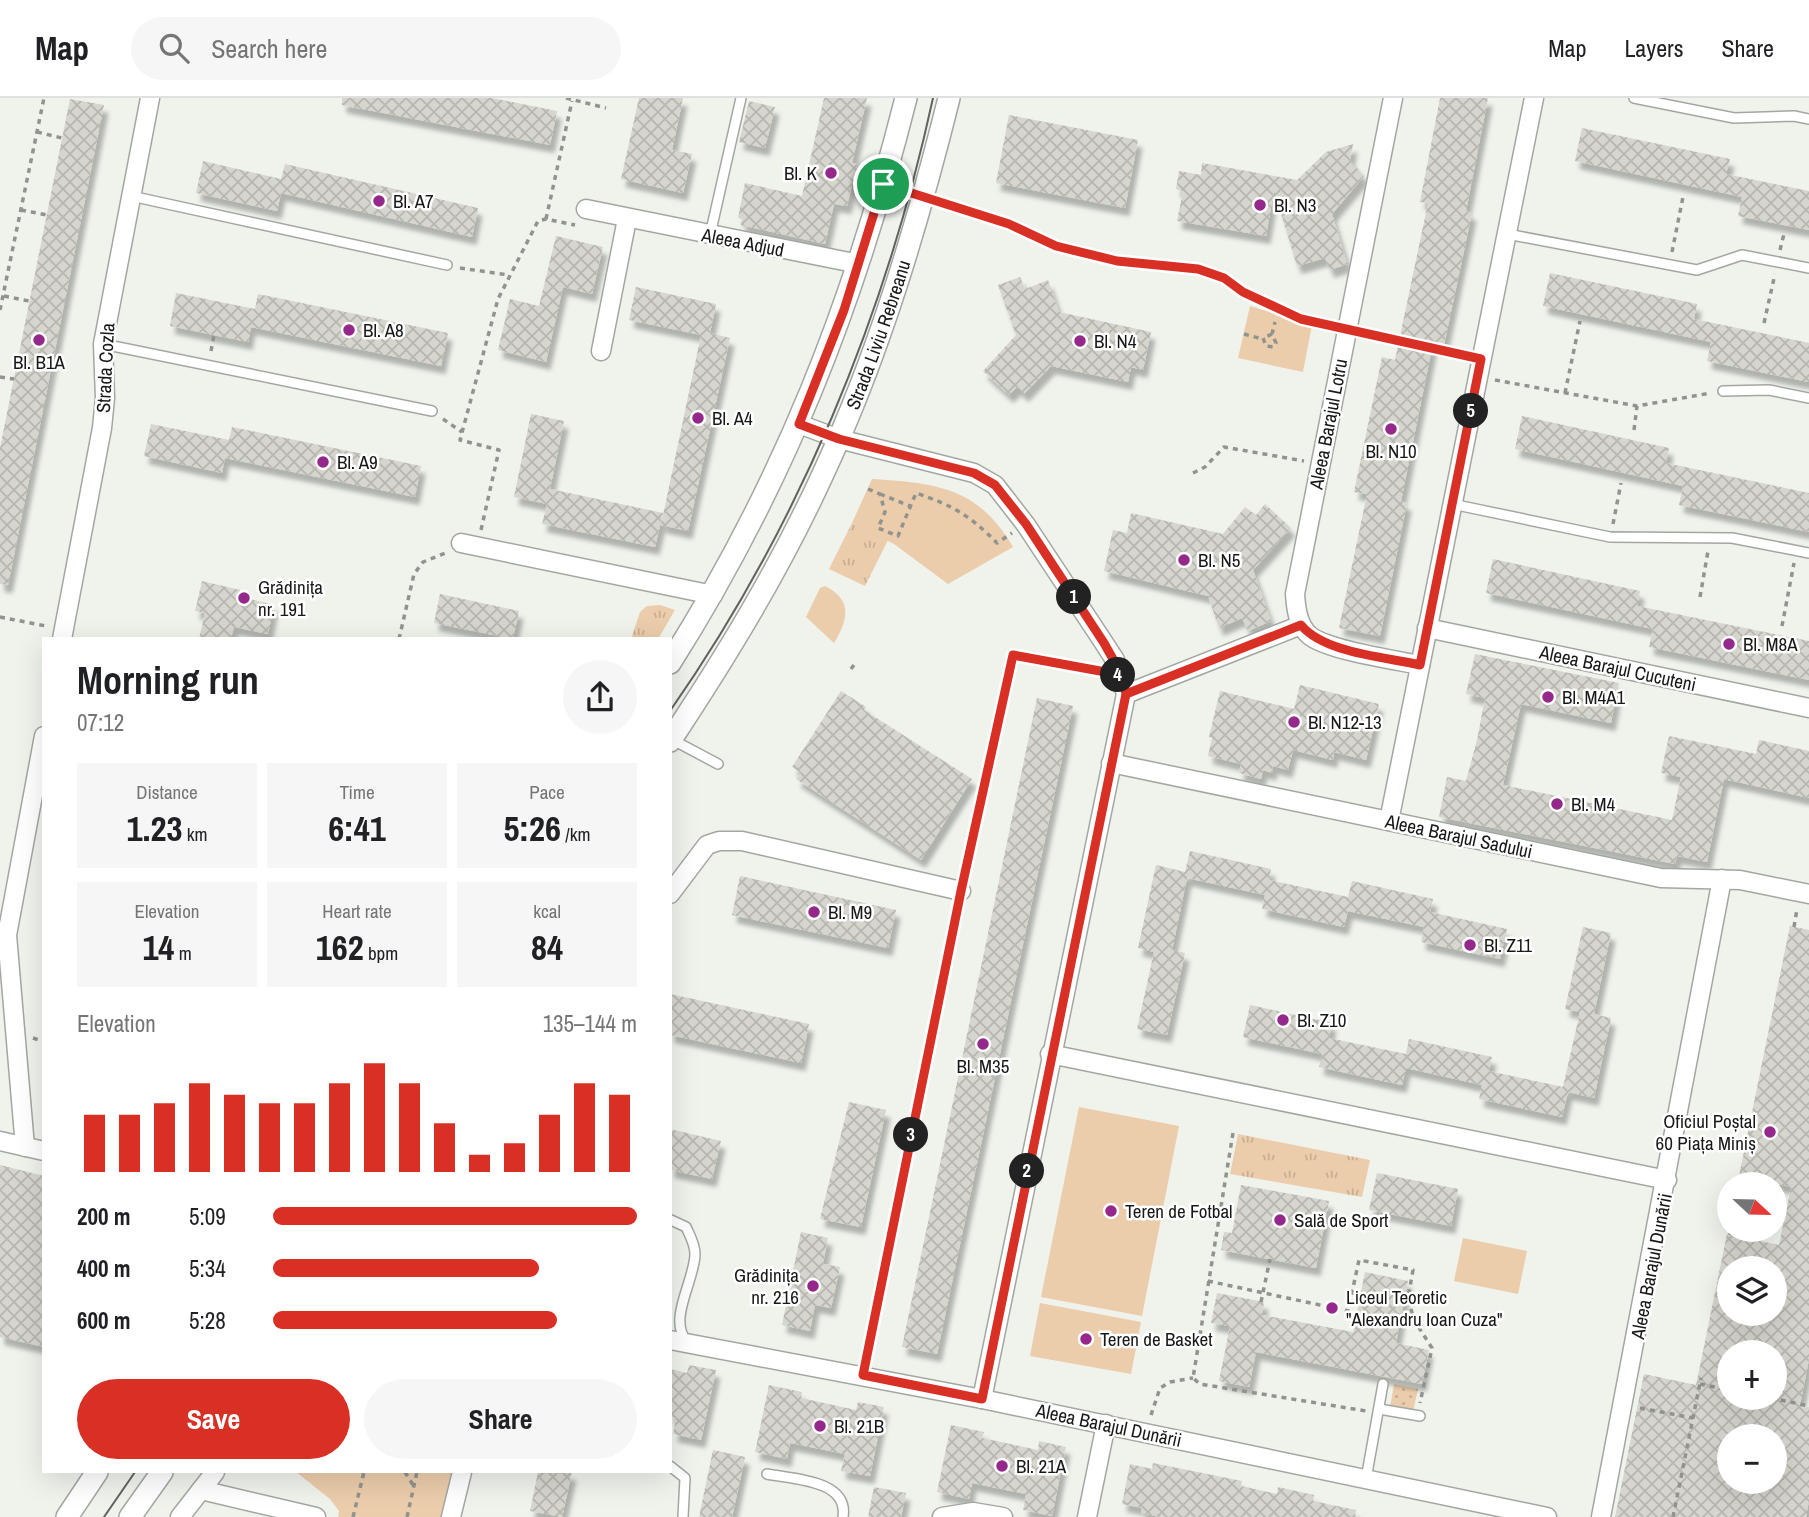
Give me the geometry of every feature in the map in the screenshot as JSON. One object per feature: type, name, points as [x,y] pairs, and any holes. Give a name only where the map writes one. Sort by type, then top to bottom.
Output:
[{"type":"street","name":"Strada Cozla","points":[[63,634],[102,428],[105,398],[103,344],[150,98]]},
{"type":"street","name":"Strada Liviu Rebreanu","points":[[672,660],[713,595],[764,501],[824,364],[859,264],[906,98]]},
{"type":"street","name":"Strada Liviu Rebreanu","points":[[672,738],[784,555],[839,439],[876,346],[923,197],[949,98]]},
{"type":"street","name":"Aleea Barajul Lotru","points":[[1301,625],[1296,608],[1296,585],[1393,98]]},
{"type":"street","points":[[1389,821],[1534,98]]},
{"type":"street","name":"Aleea Adjud","points":[[586,209],[859,264]]},
{"type":"street","points":[[601,351],[627,219]]},
{"type":"street","points":[[799,424],[839,439],[974,473],[995,485],[1026,524],[1104,643],[1122,675],[1126,694],[1050,1054],[982,1399]]},
{"type":"street","points":[[461,543],[713,595]]},
{"type":"street","points":[[1126,694],[1301,625],[1310,636],[1328,644],[1420,665]]},
{"type":"street","name":"Aleea Barajul Cucuteni","points":[[1427,628],[1809,708]]},
{"type":"street","points":[[25,1147],[7,935],[42,747]]},
{"type":"street","name":"Aleea Barajul Sadului","points":[[1111,764],[1661,878],[1740,880],[1809,894]]},
{"type":"street","points":[[672,891],[707,845],[719,841],[741,841],[961,891]]},
{"type":"street","name":"Aleea Barajul Dunării","points":[[1601,1517],[1722,879]]},
{"type":"street","name":"Aleea Barajul Dunării","points":[[1050,1054],[1667,1180]]},
{"type":"street","points":[[0,1141],[42,1151]]},
{"type":"street","name":"Aleea Barajul Dunării","points":[[672,1340],[863,1375],[1106,1424],[1366,1479],[1481,1511],[1547,1517]]},
{"type":"street","points":[[1087,1517],[1106,1424]]},
{"type":"street","points":[[66,1517],[96,1473]]},
{"type":"street","points":[[130,1517],[161,1473]]},
{"type":"street","points":[[180,1517],[214,1473]]},
{"type":"street","points":[[455,1516],[462,1473]]},
{"type":"street","points":[[201,1490],[316,1517]]},
{"type":"street","points":[[942,1517],[973,1512],[1003,1517]]},
{"type":"lane","points":[[710,235],[741,98]]},
{"type":"lane","points":[[1634,98],[1734,118],[1794,116],[1809,119]]},
{"type":"lane","points":[[131,196],[447,265]]},
{"type":"lane","points":[[1507,234],[1697,270],[1742,255],[1809,268]]},
{"type":"lane","points":[[1243,292],[1278,310],[1346,330]]},
{"type":"lane","points":[[103,344],[432,411]]},
{"type":"lane","points":[[1723,391],[1769,390],[1809,398]]},
{"type":"lane","points":[[1452,504],[1610,537],[1732,538],[1809,553]]},
{"type":"lane","points":[[672,741],[718,764]]},
{"type":"lane","points":[[672,1220],[686,1227],[695,1253],[680,1317],[681,1334],[690,1344]]},
{"type":"lane","points":[[1366,1479],[1383,1384]]},
{"type":"lane","points":[[1379,1411],[1419,1415]]},
{"type":"lane","points":[[672,1468],[685,1478],[683,1517]]},
{"type":"lane","points":[[767,1474],[833,1489],[841,1498],[843,1517]]},
{"type":"path","points":[[0,310],[44,98]]},
{"type":"path","points":[[566,98],[606,108]]},
{"type":"path","points":[[546,219],[572,101]]},
{"type":"path","points":[[37,132],[62,138]]},
{"type":"path","points":[[923,197],[1009,224],[1056,246],[1117,261],[1198,269],[1224,278],[1243,292]]},
{"type":"path","points":[[1669,265],[1683,197]]},
{"type":"path","points":[[487,547],[481,528],[499,450],[460,440],[498,299],[538,221],[546,219],[580,226],[586,209]]},
{"type":"path","points":[[21,210],[47,215]]},
{"type":"path","points":[[1764,323],[1783,233]]},
{"type":"path","points":[[447,265],[509,275]]},
{"type":"path","points":[[3,295],[29,301]]},
{"type":"path","points":[[1272,334],[1278,310]]},
{"type":"path","points":[[1565,393],[1580,321]]},
{"type":"path","points":[[1346,330],[1565,393],[1637,406],[1723,391]]},
{"type":"path","points":[[1244,334],[1263,339]]},
{"type":"path","points":[[1263,339],[1265,345],[1273,347],[1277,340],[1272,334]]},
{"type":"path","points":[[1263,339],[1265,335],[1272,334]]},
{"type":"path","points":[[0,377],[14,379]]},
{"type":"path","points":[[1633,430],[1637,406]]},
{"type":"path","points":[[432,411],[462,432]]},
{"type":"path","points":[[1193,473],[1205,467],[1224,447],[1320,464]]},
{"type":"path","points":[[1610,537],[1621,483]]},
{"type":"path","points":[[867,489],[910,506]]},
{"type":"path","points":[[880,494],[885,512],[878,528],[898,536],[916,493],[951,505],[971,516],[997,543],[1026,524]]},
{"type":"path","points":[[1700,597],[1711,538]]},
{"type":"path","points":[[398,637],[414,574],[423,562],[437,559],[461,543]]},
{"type":"path","points":[[1782,626],[1797,551]]},
{"type":"path","points":[[0,617],[63,634]]},
{"type":"path","points":[[863,1375],[961,891],[1013,655],[1122,675]]},
{"type":"path","points":[[850,669],[856,662]]},
{"type":"path","points":[[1193,1378],[1233,1133]]},
{"type":"path","points":[[1261,1301],[1270,1259]]},
{"type":"path","points":[[1208,1281],[1348,1311],[1359,1260],[1413,1270],[1408,1298],[1414,1320],[1432,1348],[1419,1415]]},
{"type":"path","points":[[1193,1378],[1200,1384],[1379,1411]]},
{"type":"path","points":[[1151,1415],[1160,1388],[1170,1382],[1193,1378]]},
{"type":"path","points":[[1673,1517],[1701,1378]]},
{"type":"path","points":[[1700,1384],[1717,1388]]},
{"type":"path","points":[[1787,1401],[1809,1406]]},
{"type":"path","points":[[1624,1405],[1693,1418]]},
{"type":"path","points":[[353,1517],[364,1473]]},
{"type":"path","points":[[406,1473],[414,1486]]},
{"type":"path","points":[[407,1517],[417,1473]]},
{"type":"green space","points":[[1250,306],[1312,325],[1303,372],[1238,358]]},
{"type":"green space","points":[[872,479],[936,486],[970,500],[1000,527],[1013,547],[948,584],[894,544],[852,523]]},
{"type":"green space","points":[[852,523],[888,540],[865,586],[829,569]]},
{"type":"green space","points":[[825,586],[844,604],[845,619],[834,643],[806,617],[820,588]]},
{"type":"green space","points":[[660,605],[675,610],[659,637],[632,637],[640,612],[647,606]]},
{"type":"green space","name":"Teren de Fotbal","points":[[1079,1107],[1179,1126],[1142,1316],[1041,1297]]},
{"type":"green space","points":[[1238,1134],[1370,1160],[1362,1197],[1230,1174]]},
{"type":"green space","points":[[1463,1238],[1527,1251],[1518,1294],[1454,1281]]},
{"type":"green space","name":"Teren de Basket","points":[[1040,1303],[1141,1322],[1131,1374],[1030,1356]]},
{"type":"green space","points":[[1394,1384],[1418,1389],[1413,1412],[1390,1408]]},
{"type":"green space","points":[[297,1473],[453,1473],[444,1517],[338,1517],[339,1511],[330,1499]]},
{"type":"building","points":[[342,98],[492,98],[557,111],[550,145],[342,105]]},
{"type":"building","points":[[639,98],[683,98],[672,150],[692,154],[683,193],[621,179]]},
{"type":"building","name":"Bl. K","points":[[824,98],[867,98],[852,163],[857,164],[847,206],[834,204],[825,244],[741,225],[742,219],[738,218],[745,183],[802,196]]},
{"type":"building","points":[[1440,98],[1488,98],[1466,211],[1472,213],[1444,345],[1433,343],[1401,501],[1407,503],[1380,636],[1339,628],[1367,494],[1354,492],[1382,357],[1395,360],[1428,203],[1420,202]]},
{"type":"building","name":"Bl. B1A","points":[[70,99],[104,105],[8,585],[0,584],[0,448]]},
{"type":"building","points":[[749,101],[775,107],[765,148],[739,142]]},
{"type":"building","points":[[1009,115],[1138,140],[1125,208],[996,183]]},
{"type":"building","points":[[1582,128],[1730,159],[1726,174],[1809,191],[1809,230],[1738,216],[1742,197],[1575,161]]},
{"type":"building","name":"Bl. N3","points":[[1353,144],[1350,160],[1364,176],[1332,214],[1347,264],[1330,270],[1325,258],[1297,266],[1274,190],[1266,236],[1177,221],[1183,191],[1176,189],[1179,171],[1201,175],[1202,163],[1297,180],[1326,152]]},
{"type":"building","name":"Bl. A7","points":[[203,161],[281,179],[285,164],[478,208],[472,237],[281,193],[277,211],[196,193]]},
{"type":"building","points":[[556,236],[603,247],[592,294],[563,287],[546,362],[498,350],[510,299],[539,306]]},
{"type":"building","points":[[1550,273],[1697,304],[1694,319],[1809,343],[1809,382],[1707,361],[1711,342],[1543,306]]},
{"type":"building","name":"Bl. N4","points":[[1020,277],[1025,289],[1048,280],[1059,312],[1151,332],[1143,370],[1131,367],[1128,382],[1051,366],[1024,394],[1017,387],[1009,395],[983,371],[1016,335],[998,285]]},
{"type":"building","points":[[636,287],[716,304],[710,333],[730,338],[688,531],[661,525],[701,335],[629,320]]},
{"type":"building","name":"Bl. A8","points":[[176,293],[255,309],[258,294],[448,333],[441,366],[251,327],[248,342],[170,326]]},
{"type":"building","points":[[531,414],[564,421],[550,489],[663,513],[655,547],[542,524],[547,504],[514,497]]},
{"type":"building","points":[[1522,416],[1669,448],[1666,463],[1809,493],[1809,532],[1679,505],[1683,486],[1515,449]]},
{"type":"building","name":"Bl. A9","points":[[151,424],[229,440],[232,427],[421,466],[415,497],[225,458],[222,473],[144,456]]},
{"type":"building","name":"Bl. N5","points":[[1265,504],[1291,528],[1253,570],[1271,621],[1248,631],[1242,618],[1219,628],[1208,596],[1104,571],[1113,530],[1127,533],[1131,513],[1223,534],[1245,507],[1256,515]]},
{"type":"building","points":[[1493,559],[1640,591],[1637,606],[1809,641],[1809,680],[1649,647],[1653,629],[1486,593]]},
{"type":"building","points":[[202,581],[240,590],[238,596],[274,605],[268,634],[234,627],[232,637],[199,637],[205,613],[195,611]]},
{"type":"building","points":[[440,594],[519,611],[513,637],[434,623]]},
{"type":"building","points":[[1475,654],[1619,683],[1611,723],[1521,704],[1503,785],[1672,820],[1681,777],[1661,773],[1669,736],[1756,754],[1759,740],[1809,751],[1809,798],[1724,779],[1707,862],[1677,856],[1675,864],[1439,817],[1447,777],[1466,781],[1477,740],[1485,698],[1466,694]]},
{"type":"building","name":"Bl. N12-13","points":[[1300,685],[1379,704],[1366,760],[1334,752],[1333,760],[1293,750],[1288,770],[1273,766],[1272,773],[1263,770],[1261,779],[1239,773],[1241,764],[1208,756],[1212,738],[1209,737],[1220,691],[1294,709]]},
{"type":"building","points":[[841,691],[866,707],[864,710],[972,779],[921,860],[796,779],[801,773],[792,767]]},
{"type":"building","name":"Bl. M35","points":[[1037,698],[1073,706],[937,1354],[902,1347]]},
{"type":"building","name":"Bl. Z11","points":[[1190,851],[1271,869],[1269,880],[1348,897],[1352,881],[1433,899],[1430,912],[1507,929],[1500,959],[1421,942],[1424,927],[1348,911],[1344,927],[1262,909],[1265,895],[1187,878],[1172,950],[1185,953],[1167,1035],[1137,1029],[1154,952],[1138,948],[1156,865],[1185,872]]},
{"type":"building","name":"Bl. M9","points":[[740,876],[896,910],[888,948],[732,915]]},
{"type":"building","points":[[1790,926],[1809,930],[1809,1359],[1800,1405],[1809,1407],[1809,1500],[1806,1517],[1615,1517],[1644,1374],[1696,1385],[1717,1283],[1717,1326],[1787,1326],[1787,1256],[1722,1256],[1725,1242],[1765,1242],[1779,1245],[1780,1242],[1787,1242],[1787,1206],[1791,1187],[1787,1186],[1787,1172],[1740,1172]]},
{"type":"building","name":"Bl. Z10","points":[[1583,927],[1611,933],[1594,1014],[1611,1018],[1594,1098],[1568,1092],[1562,1117],[1479,1099],[1482,1085],[1406,1068],[1402,1085],[1319,1067],[1322,1054],[1243,1037],[1250,1005],[1332,1023],[1329,1038],[1406,1054],[1409,1039],[1492,1057],[1489,1071],[1563,1087],[1580,1012],[1565,1009]]},
{"type":"building","points":[[672,994],[809,1024],[801,1063],[672,1035]]},
{"type":"building","points":[[849,1102],[886,1110],[861,1227],[820,1219]]},
{"type":"building","points":[[672,1129],[721,1141],[712,1179],[672,1170]]},
{"type":"building","points":[[0,1165],[42,1176],[42,1347],[0,1337]]},
{"type":"building","points":[[1377,1173],[1458,1189],[1451,1226],[1369,1210]]},
{"type":"building","name":"Sală de Sport","points":[[1241,1185],[1329,1201],[1316,1268],[1221,1250],[1224,1232],[1232,1233]]},
{"type":"building","name":"Grădinița nr. 216","points":[[801,1232],[828,1238],[823,1264],[840,1267],[831,1308],[815,1305],[810,1331],[782,1325]]},
{"type":"building","points":[[1365,1272],[1408,1281],[1396,1343],[1429,1350],[1422,1384],[1256,1352],[1249,1387],[1219,1381],[1230,1326],[1211,1323],[1217,1293],[1264,1302],[1262,1315],[1353,1332]]},
{"type":"building","points":[[689,1365],[716,1370],[701,1440],[673,1434],[676,1418],[672,1417],[672,1369],[687,1373]]},
{"type":"building","name":"Bl. 21B","points":[[769,1385],[802,1392],[801,1398],[856,1410],[858,1402],[884,1407],[870,1476],[841,1471],[845,1454],[790,1443],[787,1459],[755,1452]]},
{"type":"building","name":"Bl. 21A","points":[[951,1425],[984,1432],[982,1438],[1038,1450],[1039,1441],[1066,1447],[1052,1516],[1023,1510],[1026,1494],[972,1483],[969,1499],[937,1492]]},
{"type":"building","points":[[713,1450],[745,1457],[732,1517],[699,1517]]},
{"type":"building","points":[[1153,1463],[1242,1481],[1241,1486],[1277,1494],[1278,1487],[1314,1495],[1313,1501],[1356,1510],[1355,1517],[1160,1517],[1141,1513],[1142,1508],[1122,1504],[1130,1464],[1152,1469]]},
{"type":"building","points":[[538,1473],[572,1473],[562,1517],[530,1511]]},
{"type":"building","points":[[874,1487],[906,1493],[901,1517],[868,1517]]},
{"type":"tram line","points":[[672,708],[716,641],[758,569],[797,494],[832,417],[890,260],[933,98]]},
{"type":"tram line","points":[[104,1517],[134,1473]]},
{"type":"place","name":"Bl. K","points":[[831,173]]},
{"type":"place","name":"Bl. A7","points":[[379,201]]},
{"type":"place","name":"Bl. N3","points":[[1260,205]]},
{"type":"place","name":"Bl. A8","points":[[349,330]]},
{"type":"place","name":"Bl. B1A","points":[[39,340]]},
{"type":"place","name":"Bl. N4","points":[[1080,341]]},
{"type":"place","name":"Bl. A4","points":[[698,418]]},
{"type":"place","name":"Bl. N10","points":[[1391,429]]},
{"type":"place","name":"Bl. A9","points":[[323,462]]},
{"type":"place","name":"Bl. N5","points":[[1184,560]]},
{"type":"place","name":"Grădinița nr. 191","points":[[244,598]]},
{"type":"place","name":"Bl. M8A","points":[[1729,644]]},
{"type":"place","name":"Bl. M4A1","points":[[1548,697]]},
{"type":"place","name":"Bl. N12-13","points":[[1294,722]]},
{"type":"place","name":"Bl. M4","points":[[1557,804]]},
{"type":"place","name":"Bl. M9","points":[[814,912]]},
{"type":"place","name":"Bl. Z11","points":[[1470,945]]},
{"type":"place","name":"Bl. Z10","points":[[1283,1020]]},
{"type":"place","name":"Bl. M35","points":[[983,1044]]},
{"type":"place","name":"Oficiul Poștal 60 Piața Miniș","points":[[1770,1132]]},
{"type":"place","name":"Teren de Fotbal","points":[[1111,1211]]},
{"type":"place","name":"Sală de Sport","points":[[1280,1220]]},
{"type":"place","name":"Grădinița nr. 216","points":[[813,1286]]},
{"type":"place","name":"Liceul Teoretic \"Alexandru Ioan Cuza\"","points":[[1332,1308]]},
{"type":"place","name":"Teren de Basket","points":[[1086,1339]]},
{"type":"place","name":"Bl. 21B","points":[[820,1426]]},
{"type":"place","name":"Bl. 21A","points":[[1002,1466]]},
{"type":"route","points":[[883,184],[844,310],[799,424],[839,439],[974,473],[995,485],[1026,524],[1115,660],[1122,675],[1126,694],[1050,1054],[982,1399],[863,1375],[961,891],[1013,655],[1020,654],[1122,675],[1126,694],[1301,625],[1310,636],[1328,644],[1420,665],[1481,359],[1301,319],[1268,306],[1224,278],[1198,269],[1117,261],[1056,246],[1009,224],[883,184]]}]
